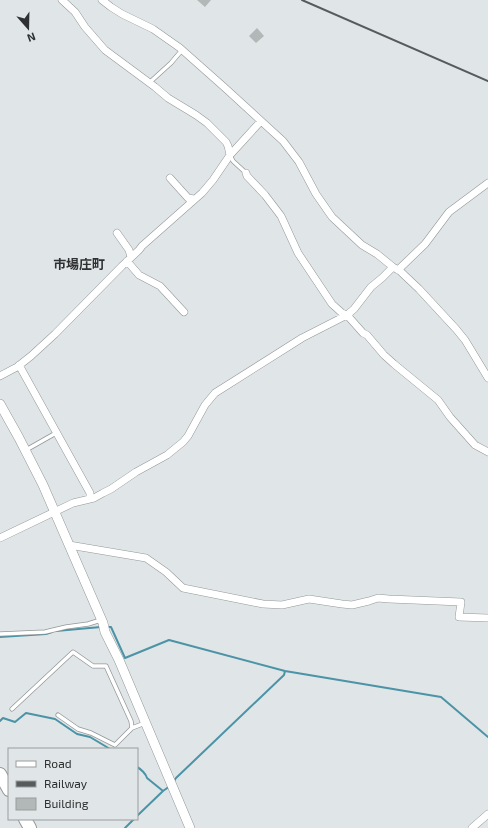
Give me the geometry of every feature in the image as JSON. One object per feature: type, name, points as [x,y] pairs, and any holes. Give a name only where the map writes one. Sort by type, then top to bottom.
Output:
[{"type":"highway","points":[[0,774],[8,788]]},
{"type":"street","points":[[102,0],[122,14],[153,29],[182,50],[283,141],[298,162],[316,194],[332,217],[362,246],[377,254],[419,289],[456,329],[468,345],[488,378]]},
{"type":"street","points":[[66,1],[85,28],[105,50],[171,101],[207,123],[226,142],[230,155]]},
{"type":"street","points":[[0,376],[19,366],[31,356],[55,334],[148,240],[202,193],[230,155],[261,121]]},
{"type":"street","points":[[246,173],[282,216],[298,253],[332,304],[342,313],[347,315],[363,333],[367,334],[384,355],[438,400],[450,417],[475,444],[488,452]]},
{"type":"street","points":[[170,178],[188,198],[194,199]]},
{"type":"street","points":[[0,538],[73,503],[112,489],[136,472],[167,455],[183,442],[192,431],[205,405],[215,393],[302,338],[347,315],[354,309],[371,287],[396,269],[425,244],[449,212],[488,183]]},
{"type":"street","points":[[117,233],[129,250],[129,259],[139,275],[160,286],[184,312]]},
{"type":"street","points":[[19,366],[90,493],[90,498]]},
{"type":"street","points":[[0,404],[26,450],[43,485],[190,828]]},
{"type":"street","points":[[69,545],[146,558],[166,572],[183,588],[263,604],[282,605],[309,599],[352,605],[378,598],[461,602],[460,617],[488,618]]},
{"type":"street","points":[[472,828],[488,814]]},
{"type":"lane","points":[[149,83],[171,63],[182,50]]},
{"type":"lane","points":[[230,155],[233,161],[246,173]]},
{"type":"lane","points":[[26,450],[56,433]]},
{"type":"lane","points":[[0,634],[45,632],[88,624],[103,625]]},
{"type":"lane","points":[[12,709],[73,652],[93,666],[106,666],[131,722],[132,728]]},
{"type":"lane","points":[[58,715],[78,729],[91,733],[115,745],[132,728],[146,723]]},
{"type":"building","points":[[197,0],[211,0],[205,7]]},
{"type":"building","points":[[257,28],[264,36],[256,43],[249,36]]},
{"type":"waterway","points":[[56,631],[101,627]]},
{"type":"waterway","points":[[108,627],[111,627],[125,658],[169,640],[285,671],[441,697],[488,737]]},
{"type":"waterway","points":[[0,637],[46,634],[52,632]]},
{"type":"waterway","points":[[174,781],[284,675],[285,671]]},
{"type":"waterway","points":[[0,721],[3,718],[15,722],[26,713],[55,719],[77,734],[90,737],[108,748]]},
{"type":"waterway","points":[[138,768],[146,775],[147,778],[163,791]]},
{"type":"waterway","points":[[138,815],[170,786]]},
{"type":"waterway","points":[[125,828],[133,820]]},
{"type":"railway","points":[[302,0],[488,81]]},
{"type":"district","name":"市場庄町","points":[[79,264]]}]
